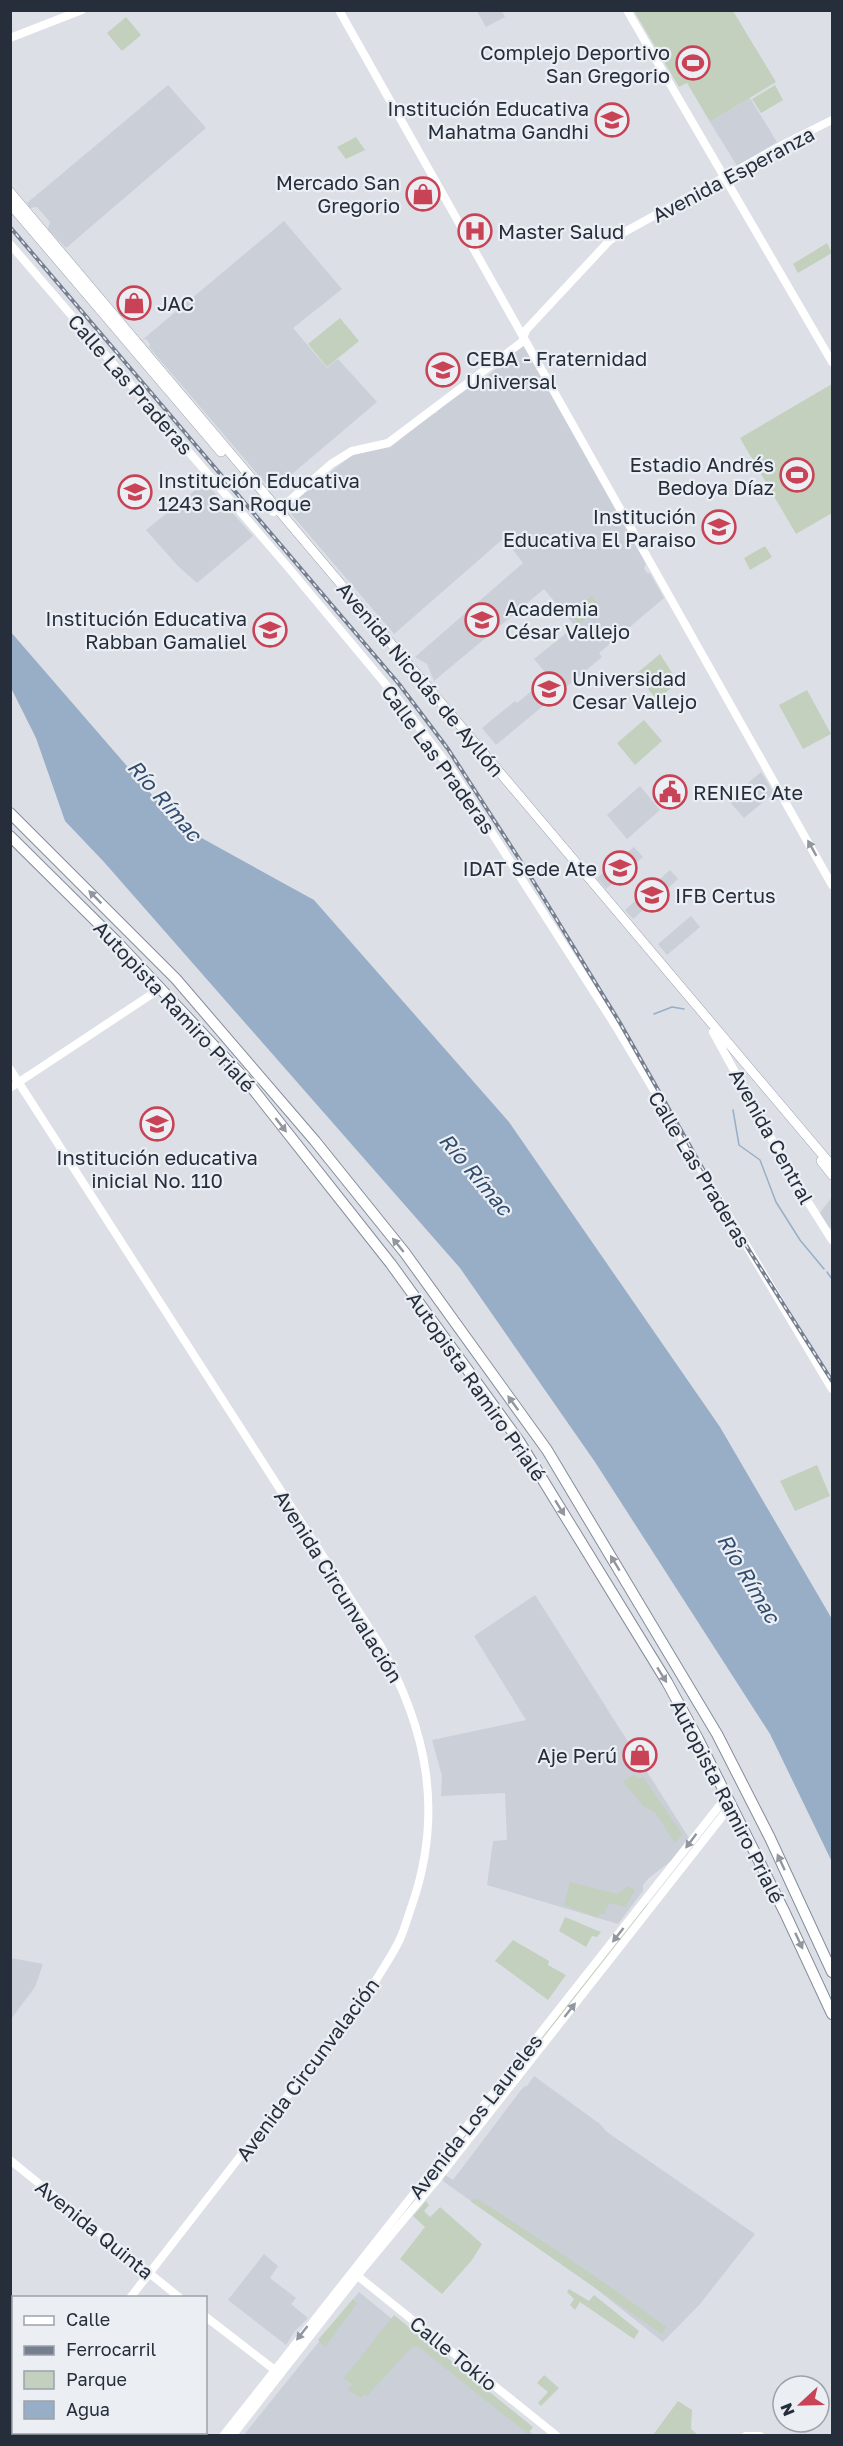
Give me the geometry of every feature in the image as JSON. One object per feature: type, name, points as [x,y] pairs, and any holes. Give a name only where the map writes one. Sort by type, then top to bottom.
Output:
[{"type":"highway","name":"Autopista Ramiro Prialé","points":[[10,813],[176,979],[315,1140],[405,1253],[547,1450],[717,1734],[832,1972]]},
{"type":"highway","name":"Autopista Ramiro Prialé","points":[[10,836],[161,988],[245,1079],[391,1264],[519,1441],[667,1682],[730,1800],[832,2014]]},
{"type":"highway","points":[[161,988],[168,986],[175,988],[206,1019],[223,1031]]},
{"type":"highway","points":[[619,1604],[624,1593],[635,1596]]},
{"type":"highway","points":[[785,1913],[790,1916],[796,1915],[800,1912],[801,1905]]},
{"type":"main road","name":"Avenida Nicolás de Ayllón","points":[[10,192],[26,216],[832,1176]]},
{"type":"main road","name":"Avenida Nicolás de Ayllón","points":[[10,204],[26,216]]},
{"type":"main road","name":"Avenida Nicolás de Ayllón","points":[[321,565],[832,1166]]},
{"type":"street","points":[[10,38],[82,10]]},
{"type":"street","points":[[339,10],[832,885]]},
{"type":"street","points":[[627,10],[832,362]]},
{"type":"street","name":"Avenida Esperanza","points":[[276,511],[331,464],[351,451],[388,443],[500,360],[522,342],[526,330],[610,240],[832,120]]},
{"type":"street","name":"Calle Las Praderas","points":[[10,244],[287,566],[397,698],[453,772],[615,1025],[832,1389]]},
{"type":"street","points":[[10,1088],[161,988]]},
{"type":"street","name":"Avenida Central","points":[[713,1032],[793,1178],[832,1240]]},
{"type":"street","name":"Avenida Circunvalación","points":[[10,1069],[380,1645],[414,1715],[424,1753],[429,1791],[428,1837],[418,1888],[400,1939],[372,1987],[132,2296]]},
{"type":"street","name":"Avenida Los Laureles","points":[[223,2436],[277,2372],[434,2170],[730,1800]]},
{"type":"street","name":"Avenida Quinta","points":[[10,2160],[177,2296]]},
{"type":"street","name":"Calle Tokio","points":[[354,2273],[557,2436]]},
{"type":"street","points":[[207,2318],[277,2372]]},
{"type":"street","name":"Avenida Los Laureles","points":[[232,2436],[277,2372]]},
{"type":"street","points":[[746,2436],[760,2435]]},
{"type":"shaded area","points":[[477,11],[502,11],[505,17],[486,27]]},
{"type":"shaded area","points":[[168,85],[206,128],[66,248],[48,229],[50,222],[37,207],[30,208],[27,203]]},
{"type":"shaded area","points":[[750,98],[777,142],[737,166],[710,122]]},
{"type":"shaded area","points":[[284,221],[342,289],[293,328],[327,368],[338,359],[377,402],[272,491],[149,347],[150,344],[146,339],[142,340]]},
{"type":"shaded area","points":[[523,345],[646,564],[644,568],[647,573],[650,573],[664,598],[599,653],[602,657],[496,745],[482,728],[549,677],[534,659],[575,626],[544,589],[434,681],[427,664],[415,657],[523,563],[504,538],[394,634],[286,508],[352,455],[391,447],[433,413],[437,413],[436,410],[489,375]]},
{"type":"shaded area","points":[[205,482],[253,536],[197,583],[178,566],[146,530]]},
{"type":"shaded area","name":"Institución Educativa El Paraiso","points":[[724,514],[733,529],[714,540],[705,525]]},
{"type":"shaded area","points":[[761,772],[774,793],[744,818],[728,800]]},
{"type":"shaded area","points":[[640,786],[660,810],[627,839],[607,815]]},
{"type":"shaded area","name":"IDAT Sede Ate","points":[[634,847],[643,857],[606,889],[597,878]]},
{"type":"shaded area","name":"IFB Certus","points":[[670,870],[678,879],[633,919],[625,910]]},
{"type":"shaded area","points":[[691,916],[700,927],[667,955],[658,944]]},
{"type":"shaded area","points":[[832,1197],[832,1225],[829,1229],[819,1214]]},
{"type":"shaded area","points":[[535,1595],[689,1838],[672,1860],[643,1885],[643,1891],[618,1924],[487,1885],[493,1841],[507,1840],[505,1793],[441,1796],[442,1776],[432,1740],[526,1720],[474,1636]]},
{"type":"shaded area","points":[[11,1958],[43,1964],[35,1987],[11,2019]]},
{"type":"shaded area","points":[[534,2076],[600,2124],[607,2132],[755,2234],[700,2304],[663,2342],[595,2288],[442,2179],[445,2175],[453,2180]]},
{"type":"shaded area","points":[[264,2254],[278,2266],[270,2278],[296,2298],[291,2304],[308,2318],[295,2331],[286,2345],[228,2300]]},
{"type":"shaded area","points":[[359,2292],[534,2435],[243,2436]]},
{"type":"green space","name":"Complejo Deportivo San Gregorio","points":[[634,11],[733,11],[776,82],[710,122],[687,83],[679,87]]},
{"type":"green space","points":[[126,17],[141,35],[122,51],[107,33]]},
{"type":"green space","points":[[775,85],[783,100],[761,113],[752,99]]},
{"type":"green space","points":[[356,137],[365,150],[346,159],[337,147]]},
{"type":"green space","points":[[827,243],[832,253],[798,273],[793,264]]},
{"type":"green space","points":[[340,318],[359,341],[327,367],[308,344]]},
{"type":"green space","name":"Estadio Andrés Bedoya Díaz","points":[[832,384],[832,513],[796,534],[740,438]]},
{"type":"green space","points":[[765,546],[772,557],[750,570],[744,558]]},
{"type":"green space","points":[[592,596],[600,607],[579,624],[570,613]]},
{"type":"green space","points":[[660,654],[678,682],[657,700],[636,674]]},
{"type":"green space","points":[[807,690],[831,734],[803,749],[779,705]]},
{"type":"green space","points":[[644,720],[662,741],[635,765],[617,743]]},
{"type":"green space","points":[[817,1465],[830,1496],[795,1511],[780,1481]]},
{"type":"green space","points":[[634,1775],[638,1779],[643,1777],[682,1834],[675,1843],[656,1813],[643,1806],[623,1781]]},
{"type":"green space","points":[[570,1882],[617,1894],[628,1886],[635,1890],[625,1907],[609,1903],[604,1914],[599,1914],[598,1918],[564,1905]]},
{"type":"green space","points":[[647,1902],[648,1904],[458,2148],[363,2265],[539,2034]]},
{"type":"green space","points":[[565,1917],[601,1932],[597,1937],[592,1936],[586,1947],[559,1931]]},
{"type":"green space","points":[[513,1940],[549,1961],[548,1965],[566,1975],[548,2000],[495,1961]]},
{"type":"green space","points":[[477,2199],[666,2327],[662,2334],[470,2201]]},
{"type":"green space","points":[[426,2201],[429,2205],[424,2211],[430,2217],[440,2207],[482,2244],[472,2260],[442,2294],[400,2259],[425,2227],[413,2216]]},
{"type":"green space","points":[[569,2289],[589,2301],[594,2295],[639,2331],[634,2339],[580,2302],[575,2310],[570,2305],[574,2299],[567,2292]]},
{"type":"green space","points":[[353,2299],[357,2303],[325,2347],[318,2340]]},
{"type":"green space","points":[[394,2315],[533,2427],[528,2434],[419,2347],[412,2347],[367,2396],[363,2395],[361,2398],[348,2390],[352,2384],[344,2378]]},
{"type":"green space","points":[[544,2375],[559,2388],[541,2406],[538,2403],[548,2392],[537,2383]]},
{"type":"green space","points":[[678,2401],[692,2410],[691,2429],[698,2435],[653,2435]]},
{"type":"water","name":"Río Rímac","points":[[10,631],[178,825],[314,900],[509,1122],[720,1427],[832,1619],[832,1862],[770,1734],[595,1462],[460,1268],[104,862],[65,821],[36,738],[11,688]]},
{"type":"waterway","points":[[654,1014],[672,1007],[684,1009]]},
{"type":"waterway","points":[[733,1110],[739,1145],[760,1160],[776,1202],[800,1240],[824,1269]]},
{"type":"waterway","points":[[827,1272],[832,1279]]},
{"type":"railway","points":[[10,227],[399,684],[448,749],[527,871],[620,1023],[749,1250],[832,1381]]},
{"type":"place","name":"Complejo Deportivo San Gregorio","points":[[693,63]]},
{"type":"place","name":"Institución Educativa Mahatma Gandhi","points":[[612,120]]},
{"type":"place","name":"Mercado San Gregorio","points":[[423,194]]},
{"type":"place","name":"Master Salud","points":[[475,231]]},
{"type":"place","name":"JAC","points":[[134,303]]},
{"type":"place","name":"CEBA - Fraternidad Universal","points":[[443,370]]},
{"type":"place","name":"Estadio Andrés Bedoya Díaz","points":[[797,475]]},
{"type":"place","name":"Institución Educativa 1243 San Roque","points":[[135,492]]},
{"type":"place","name":"Institución Educativa El Paraiso","points":[[719,527]]},
{"type":"place","name":"Academia César Vallejo","points":[[482,620]]},
{"type":"place","name":"Institución Educativa Rabban Gamaliel","points":[[270,630]]},
{"type":"place","name":"Universidad Cesar Vallejo","points":[[549,689]]},
{"type":"place","name":"RENIEC Ate","points":[[670,792]]},
{"type":"place","name":"IDAT Sede Ate","points":[[620,868]]},
{"type":"place","name":"IFB Certus","points":[[652,895]]},
{"type":"place","name":"Institución educativa inicial No. 110","points":[[157,1124]]},
{"type":"place","name":"Aje Perú","points":[[640,1755]]}]
